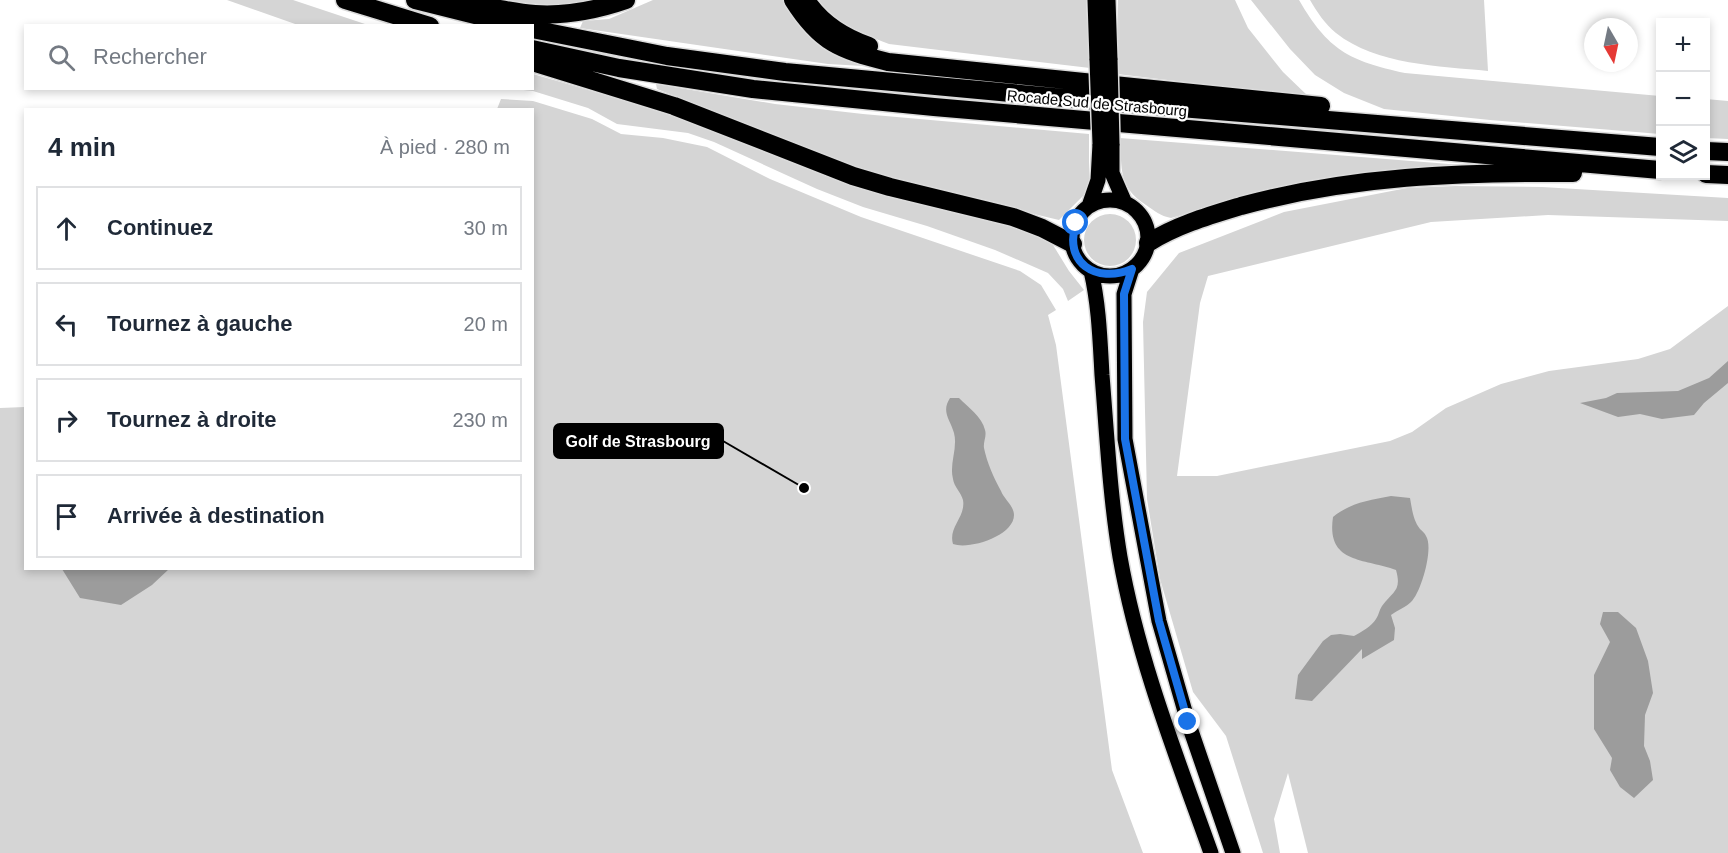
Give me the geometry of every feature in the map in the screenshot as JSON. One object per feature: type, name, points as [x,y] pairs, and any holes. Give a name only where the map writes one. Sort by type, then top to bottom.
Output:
[{"type":"highway","points":[[345,0],[423,24]]},
{"type":"highway","points":[[416,0],[511,24]]},
{"type":"highway","points":[[452,0],[534,14],[556,14],[604,8],[626,0]]},
{"type":"highway","points":[[793,0],[814,30],[840,48],[888,62],[1329,107],[1435,127]]},
{"type":"highway","points":[[806,0],[832,27],[853,40],[876,48],[908,55],[1003,66],[1079,82]]},
{"type":"highway","name":"Rocade Sud de Strasbourg","points":[[534,29],[667,56],[785,72],[1119,103],[1656,147]]},
{"type":"highway","name":"Rocade Sud de Strasbourg","points":[[534,49],[619,68],[753,89],[934,107],[1656,170]]},
{"type":"highway","points":[[534,63],[674,106],[853,176],[890,188],[1013,216],[1073,244]]},
{"type":"highway","points":[[1710,151],[1728,153]]},
{"type":"highway","points":[[1148,243],[1182,225],[1223,212],[1274,197],[1327,187],[1378,180],[1477,173],[1656,170]]},
{"type":"highway","points":[[1710,174],[1728,175]]},
{"type":"main road","points":[[1095,0],[1103,60],[1106,144],[1112,173],[1125,203]]},
{"type":"main road","points":[[1103,60],[1108,0]]},
{"type":"main road","points":[[1089,206],[1098,180],[1106,144]]},
{"type":"main road","points":[[1132,269],[1119,274],[1104,275],[1091,271],[1076,254],[1073,244],[1076,223],[1079,216],[1089,206],[1101,201],[1113,200],[1125,203],[1132,207],[1147,227],[1148,243],[1142,258],[1132,269],[1124,294],[1125,439],[1159,621],[1188,722],[1233,853]]},
{"type":"main road","points":[[1091,271],[1097,306],[1110,487],[1120,556],[1135,630],[1154,696],[1210,853]]},
{"type":"shaded area","points":[[227,0],[293,0],[365,24],[295,24]]},
{"type":"shaded area","points":[[505,0],[598,0],[552,4]]},
{"type":"shaded area","points":[[653,0],[783,0],[800,24],[817,41],[836,54],[863,66],[828,64],[580,28],[583,21],[609,19]]},
{"type":"shaded area","points":[[819,0],[1086,0],[1090,68],[889,44],[850,29],[822,7]]},
{"type":"shaded area","points":[[1118,0],[1235,0],[1248,28],[1283,72],[1309,97],[1117,74]]},
{"type":"shaded area","points":[[1251,0],[1299,0],[1320,31],[1342,51],[1369,64],[1405,73],[1656,96],[1656,134],[1384,109],[1344,93],[1315,75],[1290,49]]},
{"type":"shaded area","points":[[1310,0],[1484,0],[1488,71],[1409,62],[1370,52],[1336,33],[1321,18]]},
{"type":"shaded area","points":[[534,74],[675,115],[1041,236],[1053,245],[1084,290],[1068,301],[1063,289],[1048,273],[995,250],[863,207],[817,189],[714,142],[688,133],[617,124],[588,108],[524,90],[534,90]]},
{"type":"shaded area","points":[[656,84],[775,104],[1089,134],[1089,190],[1059,220],[889,179],[815,153],[657,89]]},
{"type":"shaded area","points":[[501,99],[533,101],[592,119],[621,134],[663,138],[707,147],[770,179],[861,217],[1020,271],[1041,285],[1056,310],[1048,315],[1056,345],[1112,770],[1143,853],[0,853],[0,408],[24,407],[24,570],[534,570],[534,108],[497,108]]},
{"type":"shaded area","points":[[1710,99],[1728,101],[1728,139],[1710,138]]},
{"type":"shaded area","points":[[1120,138],[1474,166],[1256,195],[1171,218],[1155,211],[1130,191],[1123,176]]},
{"type":"shaded area","points":[[1542,187],[1728,198],[1728,221],[1548,215],[1431,222],[1208,276],[1200,303],[1177,476],[1217,476],[1390,441],[1412,432],[1446,408],[1501,384],[1549,371],[1638,359],[1670,349],[1728,306],[1728,853],[1308,853],[1288,773],[1274,819],[1280,853],[1263,853],[1226,736],[1193,692],[1160,579],[1147,499],[1143,322],[1147,292],[1179,253],[1284,212],[1407,188]]},
{"type":"shaded area","points":[[1110,214],[1120,216],[1128,222],[1134,230],[1136,240],[1134,250],[1128,258],[1120,264],[1110,266],[1100,264],[1092,258],[1086,250],[1084,240],[1086,230],[1092,222],[1100,216]]},
{"type":"shaded area","points":[[1728,361],[1728,383],[1704,403],[1694,415],[1662,419],[1640,414],[1618,417],[1580,403],[1606,398],[1617,393],[1678,391],[1709,378]]},
{"type":"shaded area","points":[[950,398],[959,398],[981,421],[985,432],[984,448],[987,459],[1014,515],[1012,523],[999,535],[990,540],[969,545],[953,544],[952,538],[962,512],[963,500],[952,473],[955,439],[946,412]]},
{"type":"shaded area","points":[[1391,496],[1410,498],[1416,522],[1426,535],[1427,560],[1419,590],[1411,602],[1391,615],[1395,628],[1394,640],[1362,659],[1362,649],[1312,701],[1295,699],[1298,675],[1323,641],[1331,635],[1354,636],[1366,629],[1374,622],[1382,606],[1397,587],[1396,570],[1350,557],[1335,543],[1332,532],[1333,517],[1339,512],[1360,503]]},
{"type":"shaded area","points":[[63,570],[168,570],[152,585],[121,605],[80,598]]},
{"type":"shaded area","points":[[1603,612],[1618,612],[1636,628],[1648,661],[1653,693],[1645,715],[1644,746],[1650,761],[1653,780],[1634,798],[1620,787],[1610,770],[1612,758],[1594,729],[1594,675],[1610,642],[1600,624]]},
{"type":"place","name":"Golf de Strasbourg","points":[[804,488]]},
{"type":"route","points":[[1076,223],[1073,244],[1082,264],[1091,271],[1104,275],[1119,274],[1132,269],[1124,294],[1125,439],[1159,621],[1188,722]]}]
